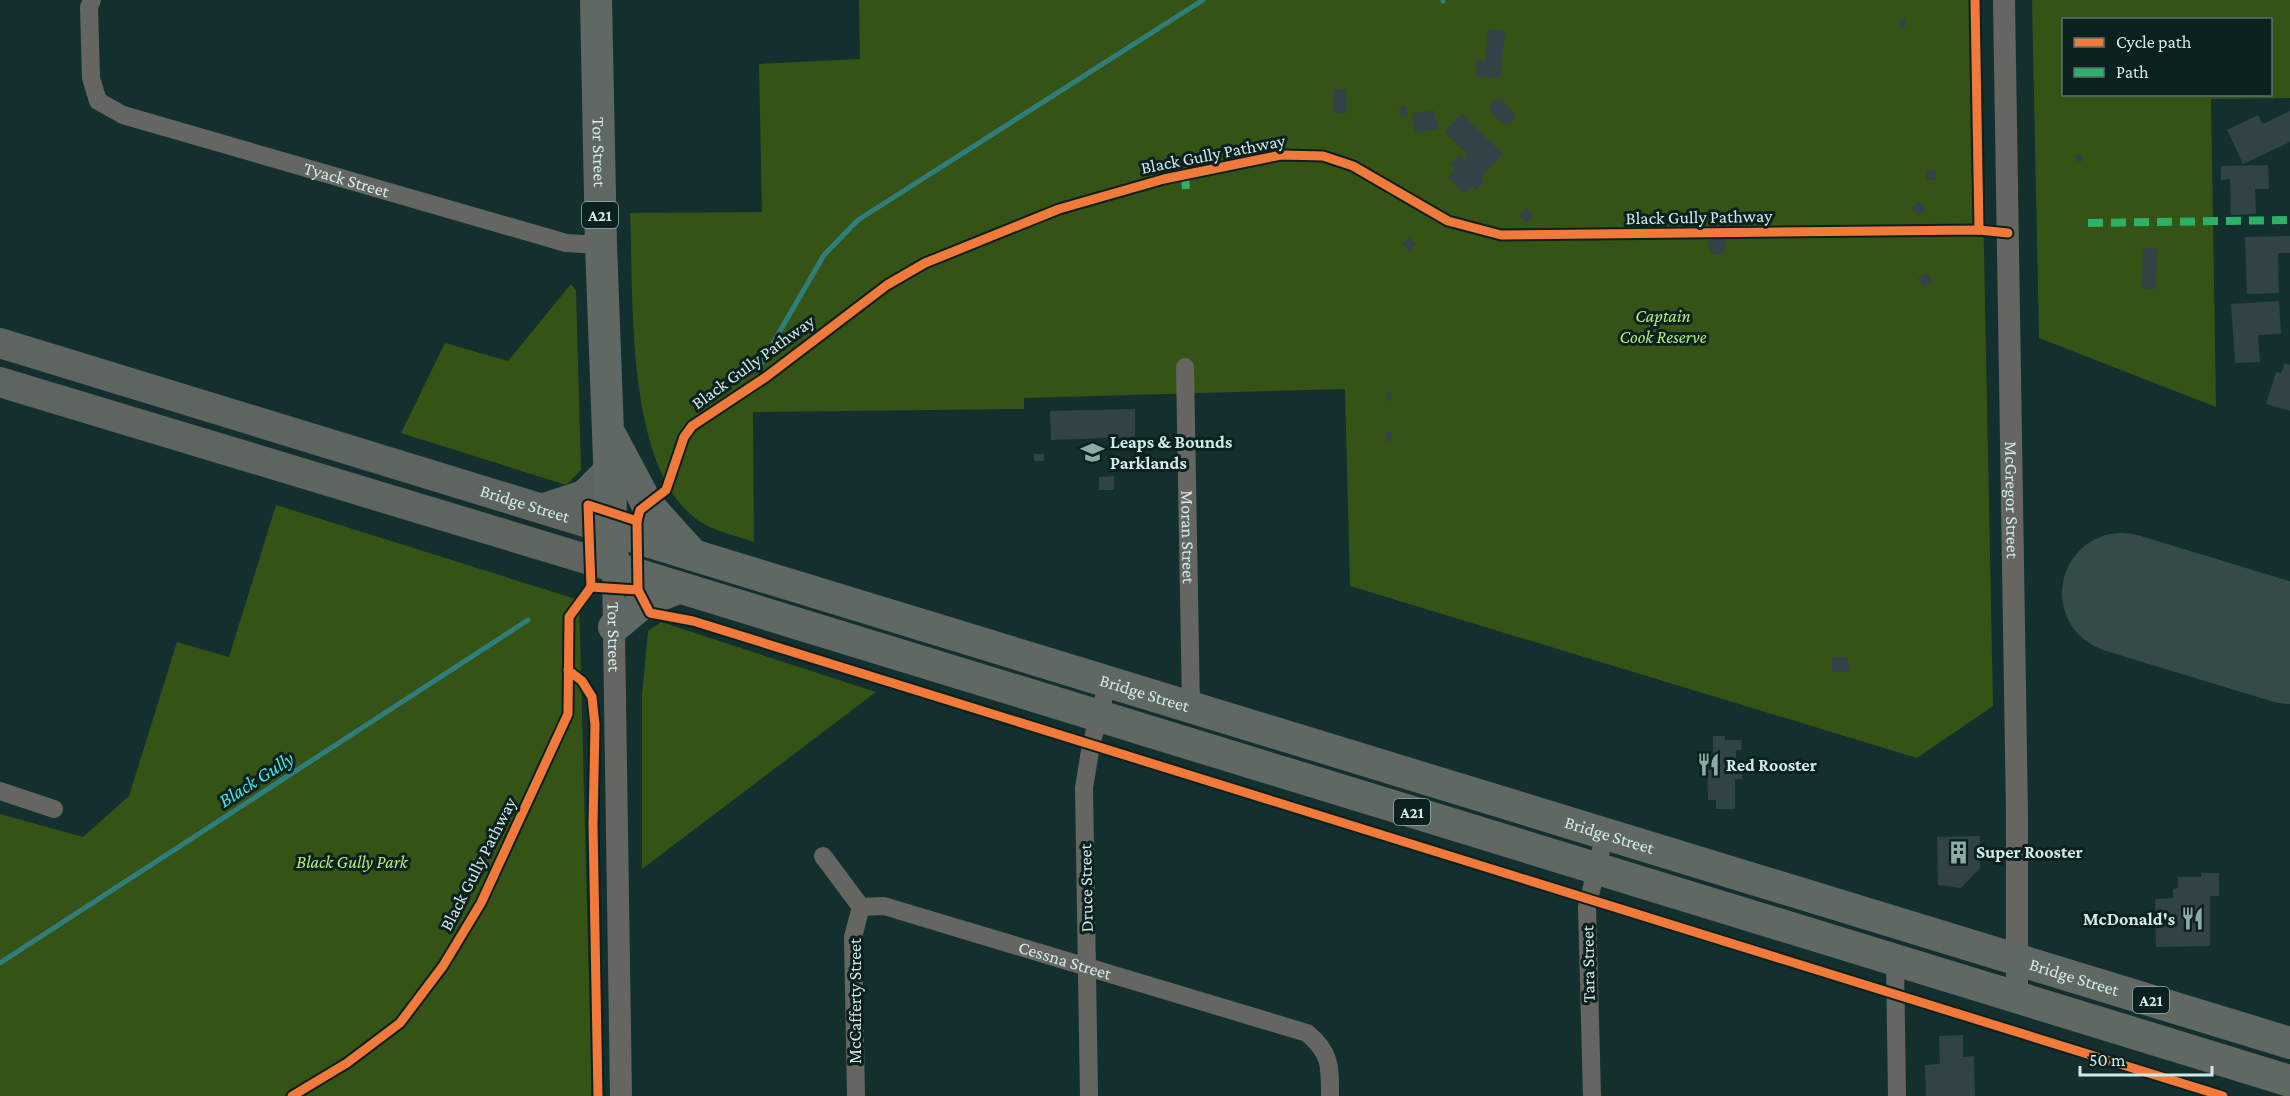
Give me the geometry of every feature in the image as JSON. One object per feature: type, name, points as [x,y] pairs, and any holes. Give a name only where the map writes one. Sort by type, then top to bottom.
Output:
[{"type":"highway","name":"Tor Street","points":[[597,0],[601,244],[613,567]]},
{"type":"highway","name":"A21","points":[[608,430],[647,504],[693,555]]},
{"type":"highway","name":"Bridge Street","points":[[611,530],[2290,1043]]},
{"type":"highway","name":"Bridge Street","points":[[613,567],[2290,1081]]},
{"type":"highway","points":[[614,627],[645,602],[678,588]]},
{"type":"main road","name":"Bridge Street","points":[[0,343],[611,530]]},
{"type":"main road","name":"Bridge Street","points":[[0,382],[613,567]]},
{"type":"main road","points":[[544,508],[584,495],[608,471]]},
{"type":"street","name":"Tyack Street","points":[[92,0],[89,7],[91,78],[98,101],[123,115],[566,243],[601,244]]},
{"type":"street","name":"McGregor Street","points":[[2004,0],[2017,998]]},
{"type":"street","name":"Moran Street","points":[[1185,367],[1191,707]]},
{"type":"street","name":"Tor Street","points":[[613,567],[621,1096]]},
{"type":"street","name":"Druce Street","points":[[1089,1096],[1084,788],[1098,717],[1108,682]]},
{"type":"street","points":[[0,791],[54,809]]},
{"type":"street","name":"Tara Street","points":[[1592,1096],[1587,907],[1595,867],[1605,834]]},
{"type":"street","points":[[823,856],[861,907]]},
{"type":"street","name":"Cessna Street","points":[[861,907],[884,906],[1307,1033],[1323,1046],[1330,1069],[1330,1096]]},
{"type":"street","name":"McCafferty Street","points":[[856,1096],[853,937],[861,907]]},
{"type":"street","points":[[1895,960],[1897,1096]]},
{"type":"green space","name":"Captain Cook Reserve","points":[[859,0],[1979,0],[1993,706],[1917,758],[1350,586],[1345,389],[1024,398],[1024,409],[753,412],[754,542],[705,525],[675,496],[657,462],[645,422],[634,333],[630,213],[762,212],[759,64],[860,59]]},
{"type":"green space","points":[[2032,0],[2290,0],[2290,98],[2211,99],[2216,407],[2039,338]]},
{"type":"green space","points":[[571,284],[576,290],[581,470],[566,485],[401,433],[445,343],[508,361]]},
{"type":"green space","name":"Black Gully Park","points":[[276,505],[579,600],[592,1096],[0,1096],[0,814],[83,837],[129,796],[177,642],[229,657]]},
{"type":"green space","points":[[661,622],[876,692],[642,869],[642,695],[648,631]]},
{"type":"building","points":[[1900,19],[1905,19],[1905,28],[1900,28]]},
{"type":"building","points":[[1488,29],[1505,31],[1500,78],[1476,76],[1477,60],[1485,61]]},
{"type":"building","points":[[1334,89],[1346,89],[1347,113],[1334,113]]},
{"type":"building","points":[[1495,100],[1502,101],[1513,112],[1515,119],[1509,125],[1502,123],[1491,113],[1489,106]]},
{"type":"building","points":[[1406,106],[1408,115],[1401,116],[1399,107]]},
{"type":"building","points":[[1434,110],[1438,129],[1415,133],[1412,114]]},
{"type":"building","points":[[2290,111],[2290,142],[2243,164],[2227,130],[2258,115],[2263,124]]},
{"type":"building","points":[[1462,114],[1503,154],[1481,177],[1485,181],[1476,190],[1472,186],[1464,194],[1447,177],[1455,169],[1450,165],[1460,155],[1464,160],[1468,155],[1444,131]]},
{"type":"building","points":[[2083,154],[2083,161],[2076,162],[2075,155]]},
{"type":"building","points":[[2268,165],[2269,189],[2255,189],[2256,214],[2231,215],[2230,179],[2221,180],[2221,166]]},
{"type":"building","points":[[1926,170],[1936,170],[1936,180],[1926,180]]},
{"type":"building","points":[[1919,201],[1926,208],[1919,216],[1911,208]]},
{"type":"building","points":[[1526,208],[1534,216],[1526,223],[1519,215]]},
{"type":"building","points":[[2290,236],[2290,253],[2278,253],[2279,293],[2247,294],[2245,237]]},
{"type":"building","points":[[1409,237],[1416,244],[1409,251],[1402,244]]},
{"type":"building","points":[[1717,237],[1723,240],[1726,246],[1723,252],[1717,255],[1711,252],[1708,246],[1711,240]]},
{"type":"building","points":[[2143,248],[2157,248],[2156,289],[2142,289]]},
{"type":"building","points":[[1927,273],[1932,281],[1923,287],[1918,278]]},
{"type":"building","points":[[2279,301],[2281,334],[2258,335],[2260,362],[2235,363],[2231,304]]},
{"type":"building","points":[[2285,363],[2290,365],[2290,411],[2266,404],[2276,372],[2281,373]]},
{"type":"building","points":[[1387,392],[1392,392],[1392,401],[1387,400]]},
{"type":"building","points":[[1135,409],[1135,437],[1051,440],[1050,411]]},
{"type":"building","points":[[1386,432],[1391,432],[1391,441],[1386,441]]},
{"type":"building","points":[[1034,454],[1044,454],[1044,461],[1034,461]]},
{"type":"building","points":[[1114,476],[1114,490],[1099,490],[1099,477]]},
{"type":"building","points":[[1832,657],[1848,657],[1849,672],[1832,672]]},
{"type":"building","points":[[1713,736],[1725,736],[1725,740],[1742,740],[1741,750],[1736,750],[1736,768],[1742,768],[1742,779],[1735,779],[1735,809],[1716,809],[1716,800],[1708,800],[1707,761],[1713,761]]},
{"type":"building","name":"Super Rooster","points":[[1980,836],[1980,868],[1961,888],[1938,885],[1937,837]]},
{"type":"building","points":[[2201,873],[2219,873],[2219,896],[2210,896],[2210,946],[2156,947],[2155,899],[2173,898],[2173,889],[2178,888],[2178,877],[2201,877]]},
{"type":"building","points":[[1963,1035],[1963,1057],[1974,1056],[1975,1096],[1926,1096],[1925,1065],[1940,1064],[1939,1036]]},
{"type":"waterway","points":[[758,369],[824,255],[858,220],[1203,0]]},
{"type":"waterway","name":"Black Gully","points":[[0,963],[528,620]]},
{"type":"runway","points":[[2122,593],[2290,644]]},
{"type":"marked path","points":[[1185,174],[1186,190]]},
{"type":"marked path","points":[[2088,223],[2290,220]]},
{"type":"cycle path","points":[[1975,0],[1979,230]]},
{"type":"cycle path","name":"Black Gully Pathway","points":[[591,587],[638,590],[637,521],[640,510],[666,490],[684,437],[692,426],[766,377],[887,285],[925,263],[1059,209],[1164,179],[1281,155],[1323,156],[1353,166],[1448,221],[1501,235],[1979,230],[2008,233]]},
{"type":"cycle path","points":[[591,587],[588,505],[637,521]]},
{"type":"cycle path","name":"Black Gully Pathway","points":[[292,1096],[347,1063],[400,1023],[443,966],[481,903],[568,714],[569,617],[591,587]]},
{"type":"cycle path","points":[[638,590],[650,613],[693,621],[2223,1096]]},
{"type":"cycle path","points":[[568,670],[582,681],[592,697],[595,725],[593,825],[598,1096]]},
{"type":"place","name":"Leaps & Bounds Parklands","points":[[1092,452]]},
{"type":"place","name":"Red Rooster","points":[[1708,765]]},
{"type":"place","name":"Super Rooster","points":[[1958,852]]},
{"type":"place","name":"McDonald's","points":[[2193,919]]}]
